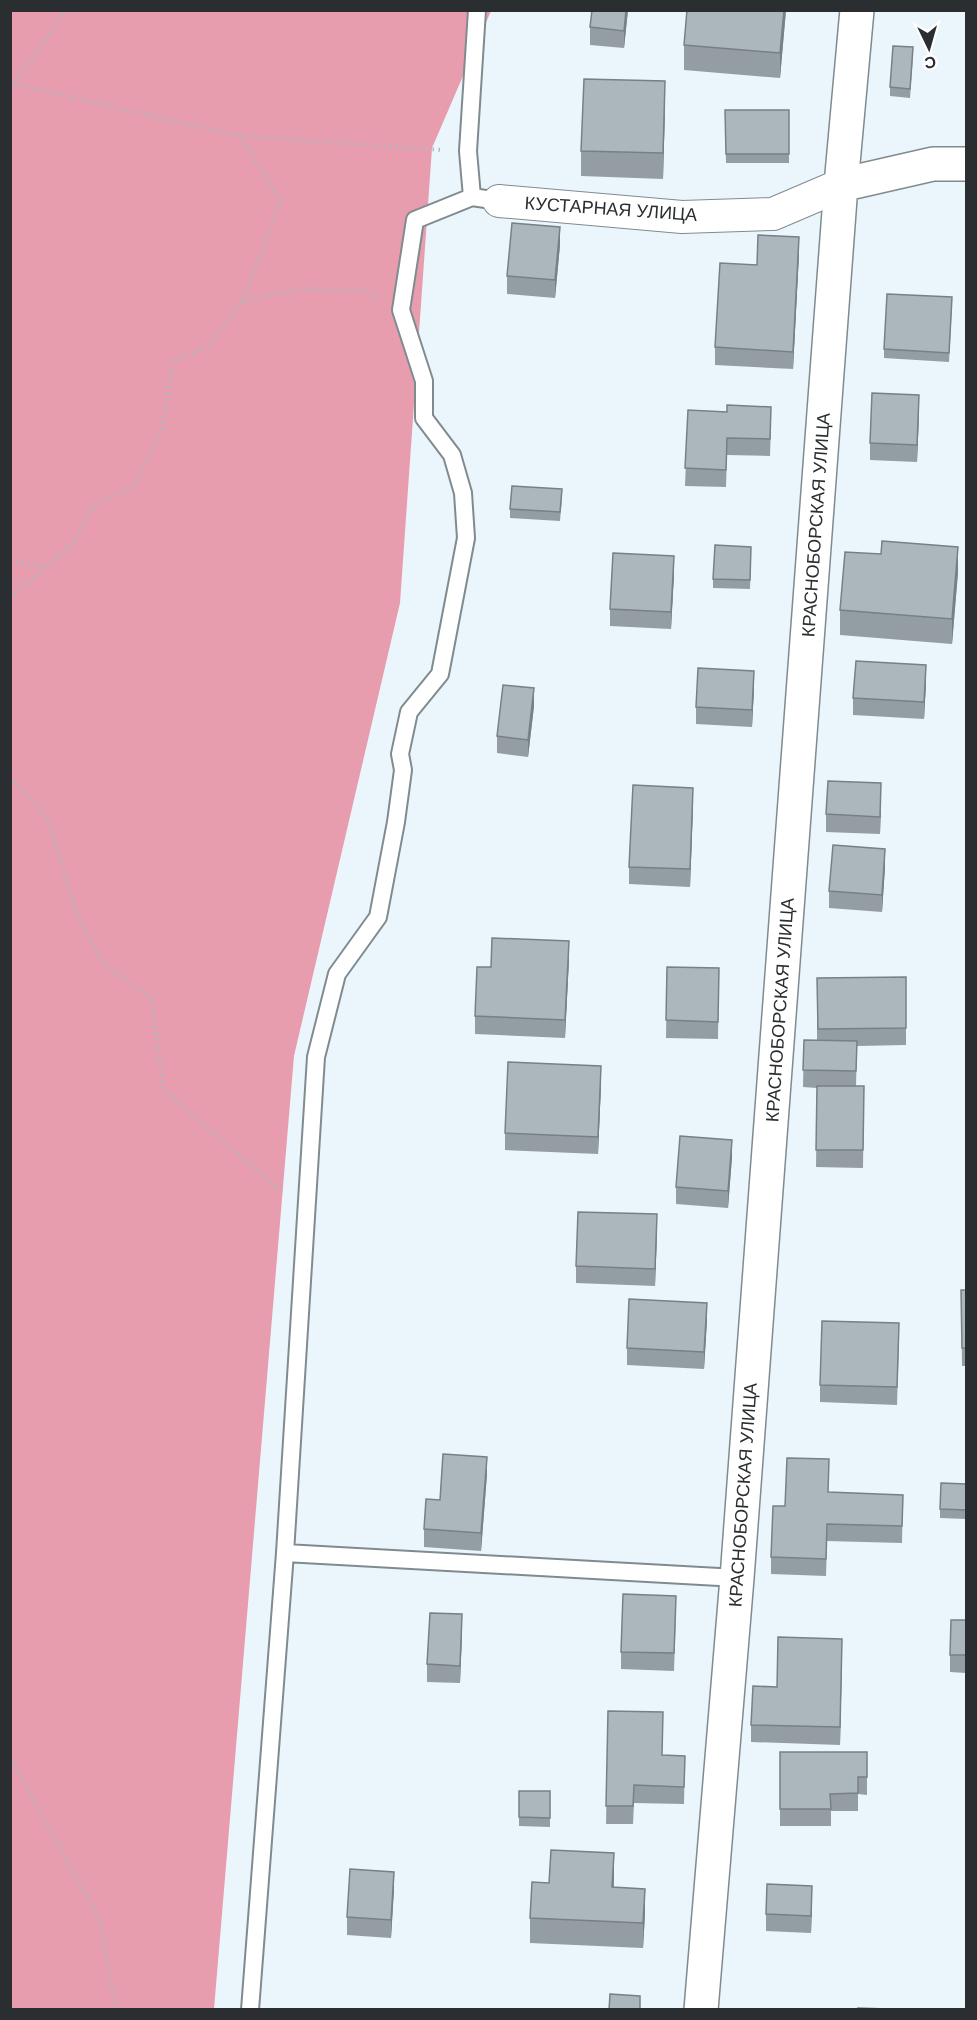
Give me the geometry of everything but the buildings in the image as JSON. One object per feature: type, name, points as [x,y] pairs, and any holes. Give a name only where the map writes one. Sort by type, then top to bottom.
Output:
[{"type":"street","name":"КРАСНОБОРСКАЯ УЛИЦА","points":[[701,2010],[737,1578],[841,185],[857,10]]},
{"type":"street","name":"КУСТАРНАЯ УЛИЦА","points":[[486,199],[682,217],[773,214],[841,185],[933,164],[966,164]]},
{"type":"lane","points":[[250,2010],[285,1553],[316,1058],[337,974],[378,917],[396,822],[403,770],[400,754],[409,712],[440,674],[466,538],[464,493],[452,455],[424,418],[424,381],[401,310],[415,220],[486,199],[468,151],[477,10]]},
{"type":"lane","points":[[285,1553],[737,1578]]},
{"type":"path","points":[[67,10],[12,85],[240,136],[468,151]]},
{"type":"path","points":[[10,597],[74,543],[92,507],[134,486],[162,429],[172,361],[210,345],[242,302],[281,201],[240,136]]},
{"type":"path","points":[[242,302],[298,289],[366,291],[401,310]]},
{"type":"path","points":[[10,562],[45,566]]},
{"type":"path","points":[[10,777],[48,818],[76,912],[103,963],[152,999],[163,1090],[306,1212]]},
{"type":"path","points":[[10,1757],[100,1920],[116,2010]]},
{"type":"shaded area","points":[[11,11],[491,11],[432,148],[400,603],[294,1056],[214,2009],[11,2010]]}]
